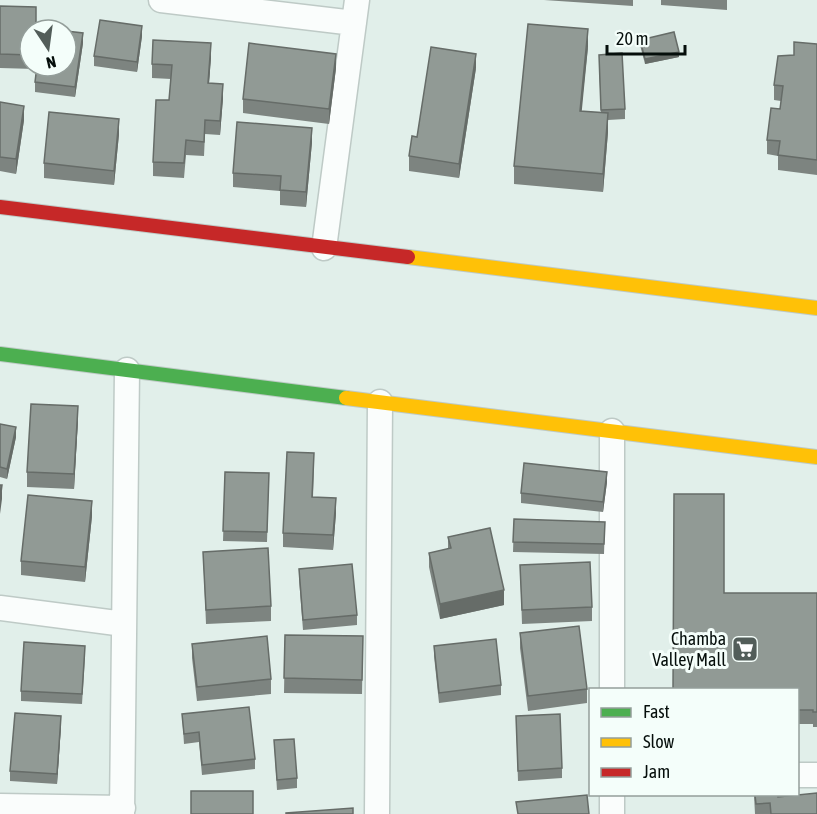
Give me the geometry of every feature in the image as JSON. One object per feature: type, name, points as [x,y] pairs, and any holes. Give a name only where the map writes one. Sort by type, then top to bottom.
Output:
[{"type":"main road","points":[[0,207],[817,308]]},
{"type":"main road","points":[[0,354],[817,456]]},
{"type":"street","points":[[161,0],[355,11],[324,248]]},
{"type":"street","points":[[0,806],[122,811],[126,370]]},
{"type":"street","points":[[377,814],[380,402]]},
{"type":"street","points":[[612,431],[612,688]]},
{"type":"street","points":[[0,608],[124,624]]},
{"type":"street","points":[[799,775],[817,775]]},
{"type":"street","points":[[612,796],[612,814]]},
{"type":"building","points":[[0,6],[36,7],[36,18],[18,18],[18,55],[0,54]]},
{"type":"building","points":[[100,20],[142,26],[137,62],[94,56]]},
{"type":"building","points":[[528,24],[588,29],[580,111],[608,113],[603,174],[514,166]]},
{"type":"building","points":[[78,32],[83,33],[78,67]]},
{"type":"building","points":[[674,32],[679,52],[645,59],[640,40]]},
{"type":"building","points":[[153,40],[211,43],[208,83],[223,84],[220,121],[205,120],[204,142],[186,140],[184,163],[153,162],[156,100],[169,100],[172,65],[152,64]]},
{"type":"building","points":[[794,42],[817,44],[817,160],[778,155],[780,141],[767,140],[771,108],[780,109],[783,86],[774,85],[778,56],[794,55]]},
{"type":"building","points":[[249,43],[336,54],[329,109],[243,99]]},
{"type":"building","points":[[431,47],[476,54],[459,164],[409,156],[412,136],[417,137]]},
{"type":"building","points":[[622,53],[625,109],[601,110],[599,55]]},
{"type":"building","points":[[36,78],[76,78],[75,87],[35,82]]},
{"type":"building","points":[[0,102],[24,106],[16,159],[0,157]]},
{"type":"building","points":[[49,112],[119,119],[114,171],[44,163]]},
{"type":"building","points":[[237,122],[312,128],[306,192],[280,190],[281,176],[233,173]]},
{"type":"building","points":[[31,404],[78,406],[74,474],[27,472]]},
{"type":"building","points":[[0,424],[16,427],[7,469],[0,467]]},
{"type":"building","points":[[287,452],[314,453],[312,497],[336,498],[333,535],[283,533]]},
{"type":"building","points":[[524,463],[607,472],[603,502],[521,493]]},
{"type":"building","points":[[225,472],[269,473],[267,532],[223,531]]},
{"type":"building","name":"Chamba Valley Mall","points":[[674,494],[724,494],[724,593],[817,593],[817,712],[799,710],[799,688],[673,688]]},
{"type":"building","points":[[28,495],[92,501],[85,567],[21,561]]},
{"type":"building","points":[[514,519],[605,522],[604,544],[513,542]]},
{"type":"building","points":[[490,528],[504,590],[440,604],[429,553],[451,548],[448,537]]},
{"type":"building","points":[[268,548],[271,606],[206,610],[203,552]]},
{"type":"building","points":[[590,562],[592,607],[522,610],[520,565]]},
{"type":"building","points":[[352,564],[357,615],[303,620],[299,569]]},
{"type":"building","points":[[579,626],[587,689],[528,696],[520,633]]},
{"type":"building","points":[[285,635],[363,636],[362,680],[284,678]]},
{"type":"building","points":[[267,636],[271,679],[197,687],[192,644]]},
{"type":"building","points":[[496,639],[501,685],[439,693],[434,646]]},
{"type":"building","points":[[24,642],[85,646],[82,694],[21,691]]},
{"type":"building","points":[[249,707],[255,759],[202,765],[199,732],[184,734],[182,714]]},
{"type":"building","points":[[15,713],[61,716],[57,774],[10,771]]},
{"type":"building","points":[[560,714],[562,768],[518,771],[516,716]]},
{"type":"building","points":[[294,739],[297,778],[277,780],[274,740]]},
{"type":"building","points":[[191,791],[253,791],[253,814],[191,814]]},
{"type":"building","points":[[817,793],[817,814],[771,814],[770,803],[756,804],[755,796]]},
{"type":"building","points":[[587,795],[589,814],[518,814],[516,802]]},
{"type":"building","points":[[353,808],[353,814],[286,814],[286,813]]},
{"type":"traffic: fast","points":[[0,354],[346,398]]},
{"type":"traffic: slow","points":[[408,257],[817,308]]},
{"type":"traffic: slow","points":[[346,398],[817,457]]},
{"type":"traffic: jam","points":[[0,207],[408,257]]},
{"type":"place","name":"Chamba Valley Mall","points":[[745,649]]}]
